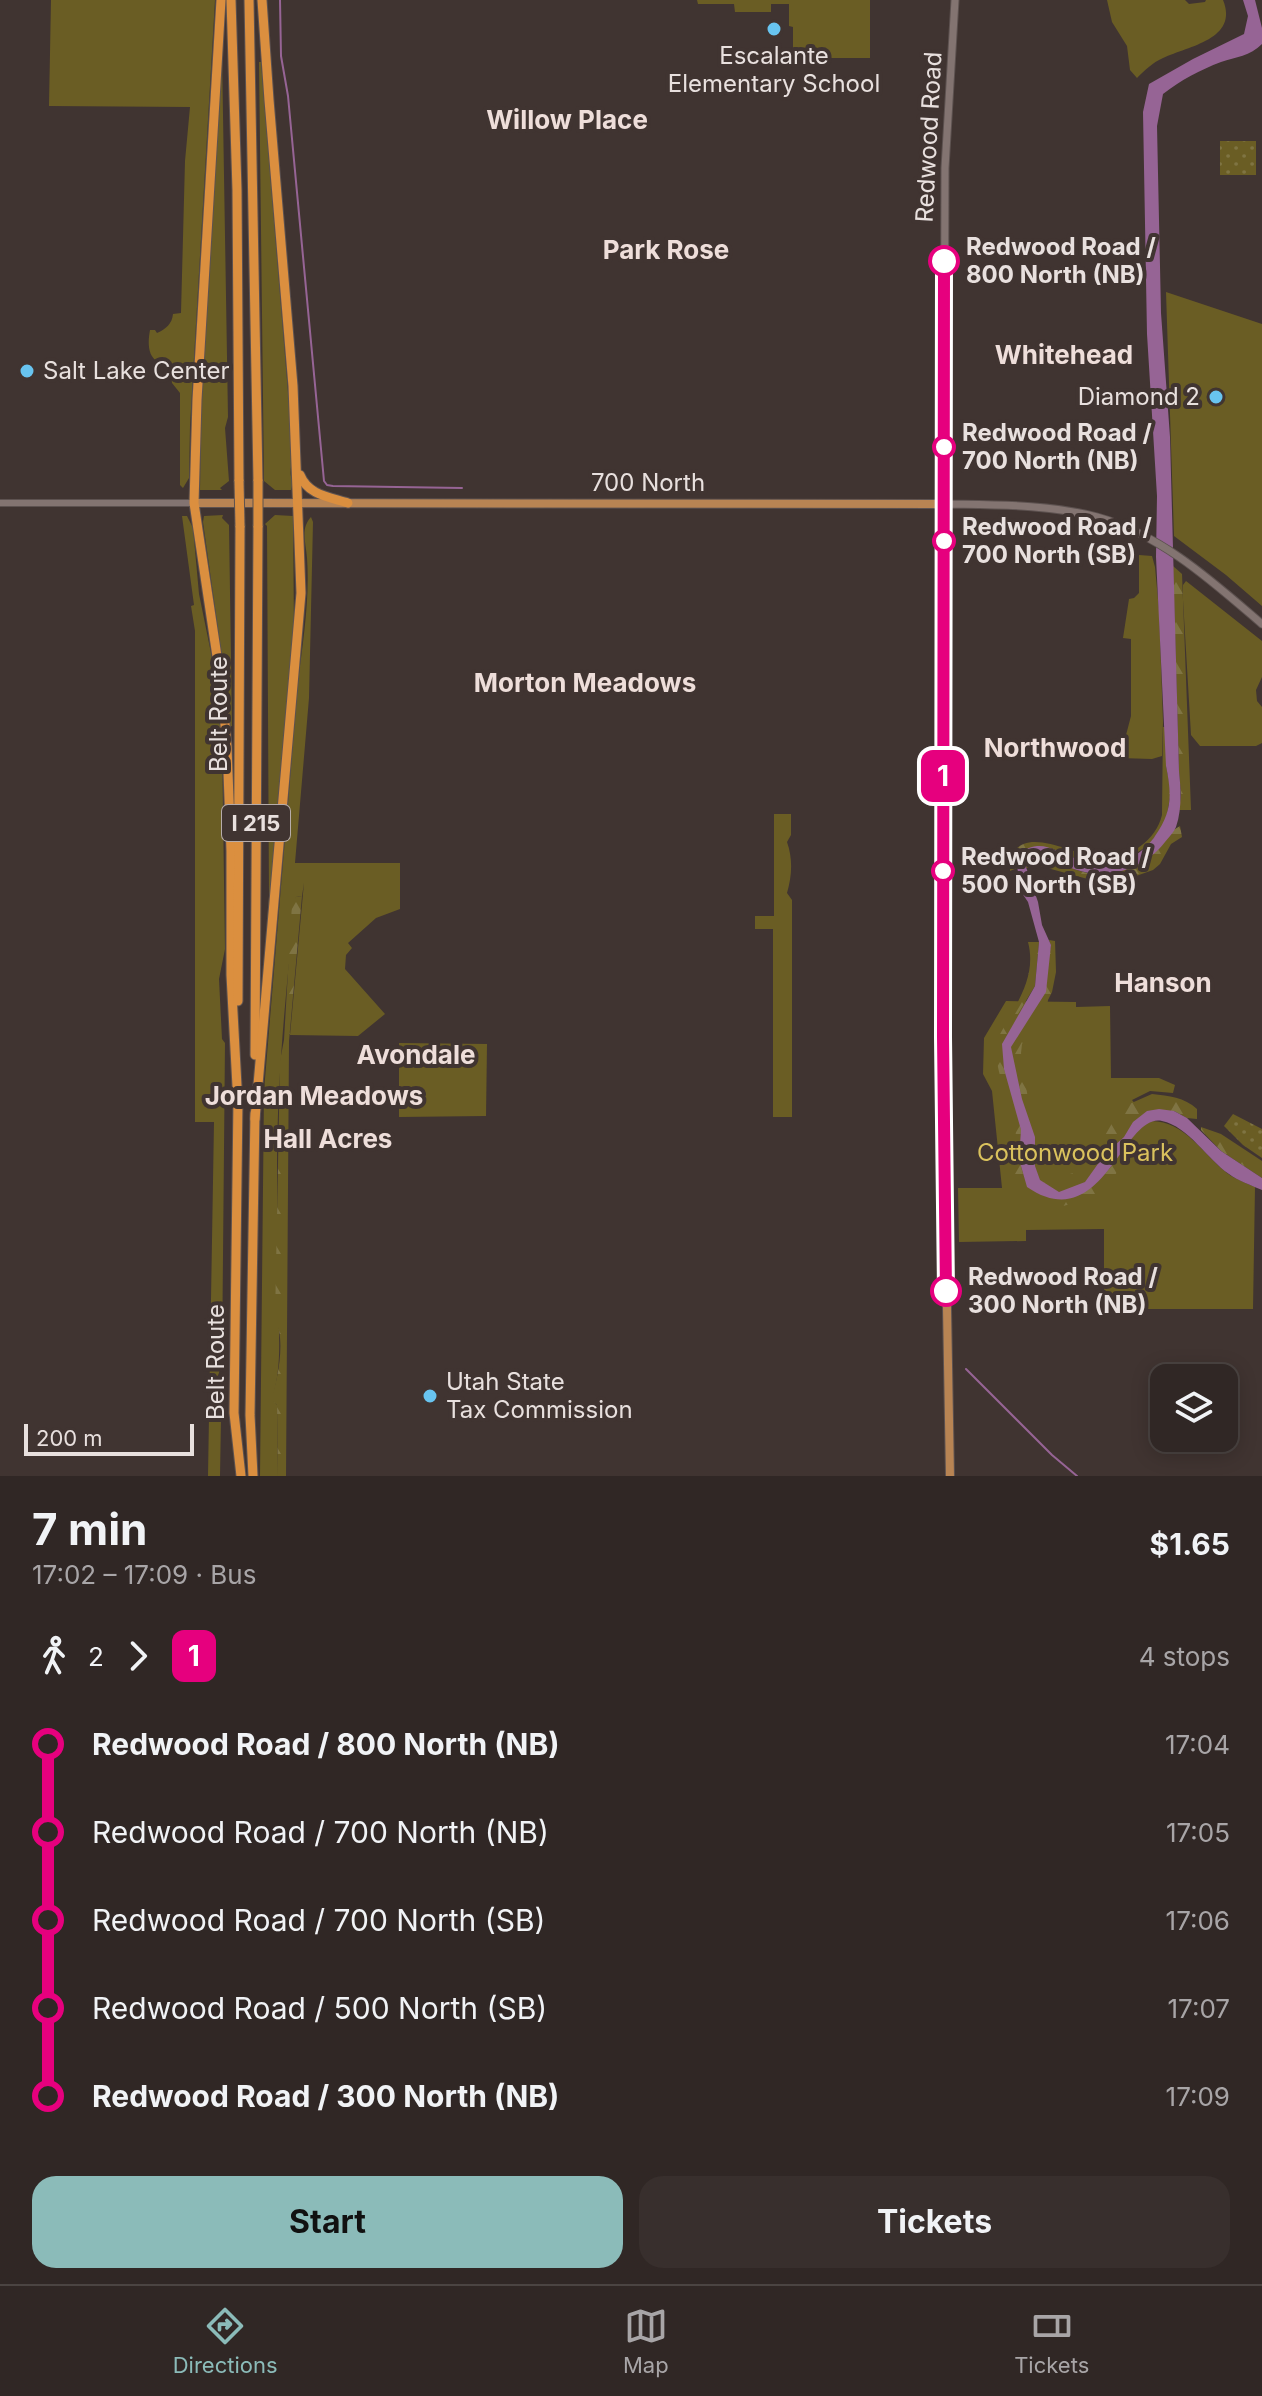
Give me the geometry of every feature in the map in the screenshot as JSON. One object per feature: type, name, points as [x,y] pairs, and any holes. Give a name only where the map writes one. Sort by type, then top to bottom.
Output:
[{"type":"highway","points":[[221,0],[194,503],[221,683],[227,746],[231,975],[238,1105]]},
{"type":"highway","name":"Belt Route","points":[[231,0],[237,190],[240,526],[234,1413],[241,1476]]},
{"type":"highway","name":"Belt Route","points":[[249,0],[258,481],[255,1119],[250,1415],[253,1476]]},
{"type":"highway","points":[[255,1119],[301,593],[293,386],[262,0]]},
{"type":"highway","points":[[297,464],[308,489],[348,503]]},
{"type":"main road","name":"Redwood Road","points":[[950,1476],[943,1083],[945,180],[955,0]]},
{"type":"main road","name":"700 North","points":[[194,503],[944,504],[1074,512],[1110,521],[1150,539],[1176,555],[1262,624]]},
{"type":"street","name":"700 North","points":[[0,503],[194,503]]},
{"type":"green space","points":[[51,0],[215,0],[189,478],[183,488],[180,485],[180,393],[172,383],[170,363],[154,359],[149,343],[150,330],[157,333],[166,328],[173,314],[181,313],[185,161],[190,107],[49,106]]},
{"type":"green space","points":[[697,0],[870,0],[870,58],[793,58],[789,4],[771,4],[771,12],[735,12],[734,4],[698,4]]},
{"type":"green space","points":[[1107,0],[1185,0],[1189,4],[1223,0],[1226,13],[1224,24],[1209,39],[1159,60],[1137,78],[1130,70],[1127,46],[1112,22]]},
{"type":"green space","points":[[222,54],[228,417],[225,428],[229,481],[220,488],[222,490],[200,490],[201,409]]},
{"type":"green space","points":[[259,62],[293,446],[291,490],[275,490],[264,481]]},
{"type":"green space","points":[[1220,141],[1256,141],[1256,175],[1220,175]]},
{"type":"green space","points":[[1166,292],[1262,324],[1262,606],[1174,536]]},
{"type":"green space","points":[[223,515],[222,518],[229,525],[232,726],[229,727],[203,522],[204,516]]},
{"type":"green space","points":[[275,515],[293,516],[294,631],[267,924],[265,524]]},
{"type":"green space","points":[[182,516],[187,516],[193,528],[199,594],[211,653],[222,741],[225,949],[219,979],[222,1039],[225,1043],[222,1362],[218,1376],[220,1476],[208,1476],[214,1122],[195,1122],[195,631]]},
{"type":"green space","points":[[311,517],[309,698],[295,863],[400,863],[400,909],[376,918],[348,943],[352,948],[346,955],[345,969],[385,1014],[358,1036],[290,1035],[304,883],[302,896],[296,897],[277,1135],[279,1352],[272,1399],[277,1405],[278,1476],[260,1476],[264,1091],[307,604],[305,531]]},
{"type":"green space","points":[[1139,555],[1152,556],[1159,610],[1162,756],[1152,759],[1120,758],[1131,716],[1131,639],[1123,638],[1129,599],[1139,593]]},
{"type":"green space","points":[[1173,566],[1182,574],[1191,810],[1179,810]]},
{"type":"green space","points":[[1186,581],[1262,641],[1262,677],[1256,690],[1257,701],[1262,707],[1262,743],[1256,746],[1200,746],[1191,735],[1183,600]]},
{"type":"green space","points":[[1163,727],[1166,727],[1166,766],[1171,791],[1166,821],[1149,845],[1122,862],[1072,857],[1051,848],[1015,855],[1017,868],[1010,871],[1013,855],[1020,846],[1030,842],[1106,858],[1127,854],[1145,842],[1153,834],[1162,815]]},
{"type":"green space","points":[[774,814],[791,814],[791,835],[787,842],[791,868],[787,893],[792,900],[792,1117],[773,1117],[773,929],[755,929],[755,916],[774,916]]},
{"type":"green space","points":[[1180,826],[1182,837],[1171,844],[1160,864],[1136,876],[1095,881],[1040,866],[1026,868],[1030,860],[1039,859],[1083,872],[1102,874]]},
{"type":"green space","points":[[302,896],[289,1041],[286,1476],[278,1476],[277,1405],[271,1399],[280,1348],[275,1320],[280,1061],[292,904],[296,897]]},
{"type":"green space","points":[[1049,940],[1055,941],[1056,972],[1052,992],[1046,1012],[1022,1044],[1021,1053],[1028,1099],[1042,1129],[1044,1165],[1051,1180],[1049,1186],[1040,1180],[1035,1166],[1035,1137],[1022,1099],[1011,1047],[1033,1014],[1051,946]]},
{"type":"green space","points":[[1028,942],[1039,942],[1035,986],[1013,1022],[1004,1069],[1021,1130],[1019,1159],[1024,1178],[1014,1179],[1015,1128],[997,1064],[996,1042],[1026,982],[1030,956]]},
{"type":"green space","name":"Cottonwood Park","points":[[1006,1001],[1076,1002],[1076,1007],[1110,1006],[1111,1078],[1159,1078],[1175,1085],[1173,1093],[1150,1091],[1132,1100],[1150,1121],[1162,1122],[1183,1132],[1227,1173],[1255,1187],[1253,1309],[1104,1309],[1104,1229],[1026,1230],[1026,1241],[959,1242],[958,1188],[1002,1188],[992,1091],[983,1074],[984,1038]]},
{"type":"green space","points":[[399,1043],[487,1044],[486,1116],[399,1117]]},
{"type":"green space","points":[[1152,1094],[1187,1102],[1197,1109],[1197,1119],[1174,1111],[1133,1122],[1085,1182],[1059,1192],[1052,1188],[1055,1178],[1085,1170],[1118,1113],[1127,1105]]},
{"type":"green space","points":[[1233,1114],[1262,1129],[1262,1158],[1224,1126]]},
{"type":"green space","points":[[1201,1127],[1221,1134],[1262,1161],[1262,1178],[1221,1151]]},
{"type":"green space","points":[[1134,1137],[1137,1140],[1129,1155],[1096,1195],[1055,1210],[1043,1206],[1046,1197],[1074,1196],[1098,1181]]},
{"type":"shaded area","points":[[1243,0],[1255,0],[1262,28],[1262,44],[1248,54],[1198,72],[1163,94],[1157,126],[1161,313],[1170,437],[1181,792],[1178,820],[1174,831],[1158,850],[1141,863],[1121,871],[1089,873],[1045,860],[1030,860],[1026,867],[1042,925],[1051,945],[1046,992],[1011,1047],[1022,1099],[1035,1137],[1035,1166],[1040,1180],[1059,1192],[1085,1182],[1133,1122],[1147,1111],[1159,1109],[1174,1111],[1187,1118],[1221,1151],[1262,1178],[1262,1190],[1240,1181],[1221,1168],[1189,1136],[1162,1121],[1148,1123],[1135,1135],[1093,1187],[1075,1197],[1053,1199],[1027,1187],[1019,1159],[1021,1130],[1004,1069],[1002,1044],[1035,986],[1039,942],[1028,902],[1022,893],[1015,856],[1028,848],[1042,846],[1083,860],[1121,862],[1149,844],[1168,811],[1170,795],[1156,557],[1157,496],[1147,334],[1143,112],[1149,84],[1244,34],[1248,16]]},
{"type":"waterway","points":[[280,0],[281,56],[288,96],[324,481],[333,486],[462,488]]},
{"type":"waterway","points":[[966,1369],[1077,1476]]},
{"type":"bus line","name":"1","points":[[944,261],[943,1126],[946,1291]]},
{"type":"place","name":"Escalante Elementary School","points":[[774,29]]},
{"type":"place","name":"Redwood Road / 800 North (NB)","points":[[944,261]]},
{"type":"place","name":"Salt Lake Center","points":[[27,371]]},
{"type":"place","name":"Diamond 2","points":[[1216,397]]},
{"type":"place","name":"Redwood Road / 700 North (NB)","points":[[944,447]]},
{"type":"place","name":"Redwood Road / 700 North (SB)","points":[[944,541]]},
{"type":"place","name":"Redwood Road / 500 North (SB)","points":[[943,871]]},
{"type":"place","name":"Redwood Road / 300 North (NB)","points":[[946,1291]]},
{"type":"place","name":"Utah State Tax Commission","points":[[430,1396]]},
{"type":"district","name":"Willow Place","points":[[567,120]]},
{"type":"district","name":"Park Rose","points":[[666,250]]},
{"type":"district","name":"Whitehead","points":[[1064,355]]},
{"type":"district","name":"Morton Meadows","points":[[585,683]]},
{"type":"district","name":"Northwood","points":[[1055,748]]},
{"type":"district","name":"Hanson","points":[[1163,983]]},
{"type":"district","name":"Avondale","points":[[416,1055]]},
{"type":"district","name":"Jordan Meadows","points":[[314,1096]]},
{"type":"district","name":"Hall Acres","points":[[328,1139]]}]
